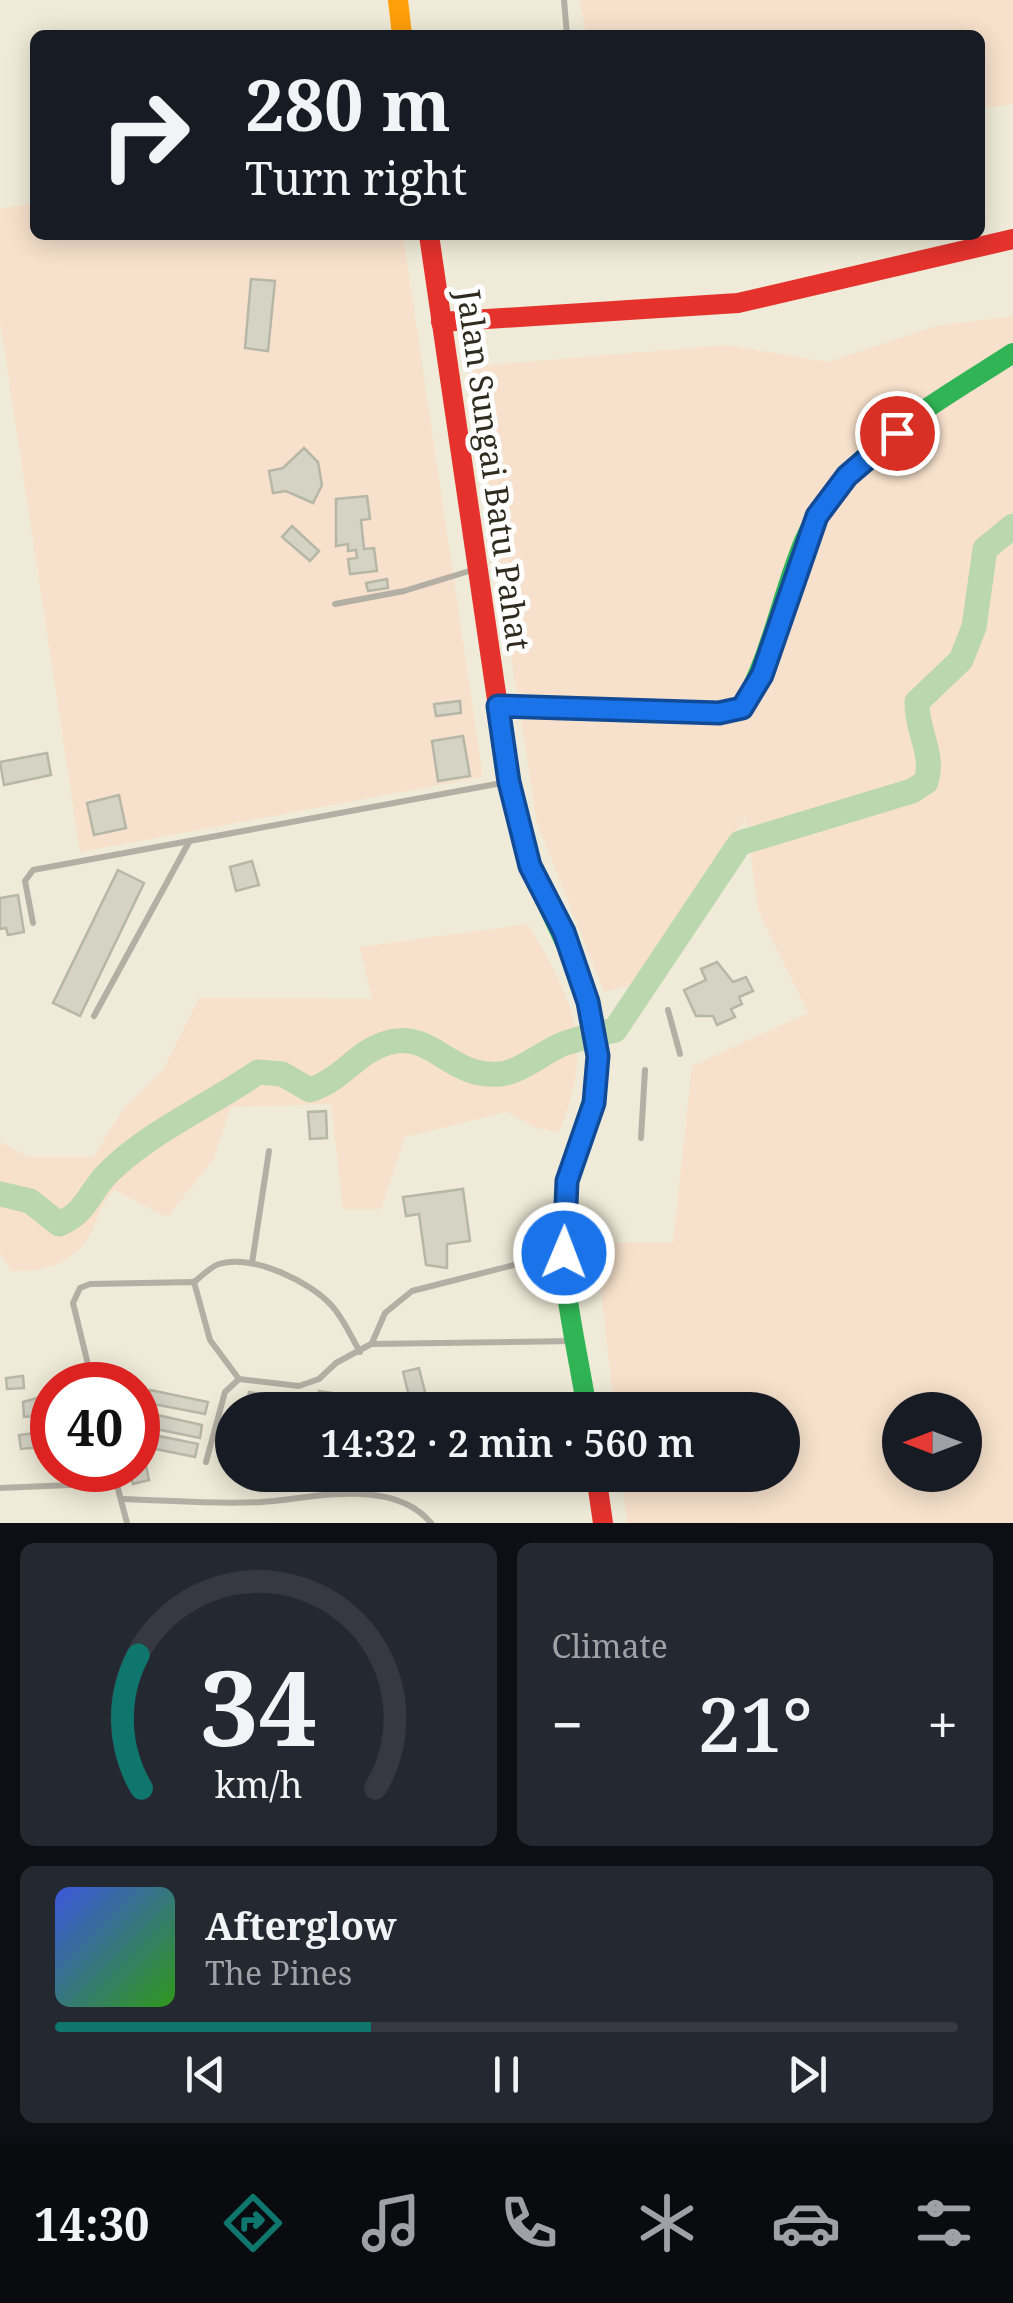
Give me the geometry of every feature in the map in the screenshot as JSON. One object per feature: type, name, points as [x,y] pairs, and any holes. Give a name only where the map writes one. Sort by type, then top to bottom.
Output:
[{"type":"street","points":[[398,0],[401,30]]},
{"type":"street","name":"Jalan Sungai Batu Pahat","points":[[430,240],[509,782],[530,866],[564,932],[588,1002],[598,1056],[594,1103],[567,1181],[564,1253],[585,1392]]},
{"type":"street","points":[[441,322],[738,302],[1013,240]]},
{"type":"street","points":[[498,706],[719,713],[742,708],[762,675],[804,543],[831,494],[897,433],[1013,353]]},
{"type":"street","points":[[598,1492],[603,1523]]},
{"type":"lane","points":[[564,0],[567,30]]},
{"type":"lane","points":[[335,604],[404,591],[478,568]]},
{"type":"lane","points":[[33,923],[25,881],[33,870],[509,782]]},
{"type":"lane","points":[[94,1016],[190,841]]},
{"type":"lane","points":[[668,1010],[680,1054]]},
{"type":"lane","points":[[641,1138],[645,1070]]},
{"type":"lane","points":[[252,1263],[269,1151]]},
{"type":"lane","points":[[372,1344],[384,1313],[412,1291],[564,1253]]},
{"type":"lane","points":[[88,1362],[74,1303],[80,1288],[194,1282],[216,1265],[252,1263],[330,1303],[360,1352]]},
{"type":"lane","points":[[194,1282],[210,1340],[238,1379],[298,1386],[372,1344],[578,1341]]},
{"type":"lane","points":[[206,1462],[224,1392],[238,1379]]},
{"type":"lane","points":[[0,1488],[30,1485]]},
{"type":"lane","points":[[120,1492],[128,1523]]},
{"type":"lane","points":[[122,1499],[260,1502],[332,1494],[416,1506],[432,1523]]},
{"type":"shaded area","points":[[580,0],[1013,0],[1013,104],[985,108],[985,30],[585,30]]},
{"type":"shaded area","points":[[30,204],[30,240],[404,240],[483,777],[80,852],[0,321],[0,209]]},
{"type":"shaded area","points":[[1013,316],[1013,1523],[627,1523],[623,1492],[800,1492],[800,1392],[612,1392],[596,1242],[673,1243],[692,1066],[808,1013],[758,910],[746,817],[629,986],[604,992],[537,823],[466,367],[727,345],[828,362],[936,326]]},
{"type":"shaded area","points":[[528,924],[557,977],[574,1024],[576,1073],[559,1132],[536,1128],[506,1112],[405,1137],[381,1209],[343,1209],[331,1104],[231,1107],[214,1159],[167,1217],[114,1190],[88,1239],[76,1252],[50,1267],[11,1271],[0,1252],[0,1142],[29,1157],[93,1157],[124,1108],[164,1068],[199,998],[372,999],[360,947]]},
{"type":"building","points":[[251,279],[275,281],[268,351],[245,348]]},
{"type":"building","points":[[304,448],[318,462],[322,485],[313,503],[286,491],[273,493],[269,471],[283,468]]},
{"type":"building","points":[[367,496],[370,519],[361,520],[364,549],[374,548],[377,571],[350,574],[348,559],[357,558],[356,550],[348,551],[348,544],[336,546],[336,499]]},
{"type":"building","points":[[292,526],[319,551],[310,561],[282,537]]},
{"type":"building","points":[[387,579],[388,588],[368,591],[366,583]]},
{"type":"building","points":[[460,701],[461,713],[436,716],[434,704]]},
{"type":"building","points":[[463,736],[470,776],[438,781],[432,741]]},
{"type":"building","points":[[47,753],[51,775],[4,785],[0,762]]},
{"type":"building","points":[[119,795],[126,828],[94,835],[87,803]]},
{"type":"building","points":[[252,861],[259,885],[236,891],[230,867]]},
{"type":"building","points":[[118,870],[144,883],[80,1016],[53,1003]]},
{"type":"building","points":[[18,895],[24,932],[8,935],[6,928],[0,929],[0,898]]},
{"type":"building","points":[[717,962],[733,982],[746,977],[753,991],[739,997],[742,1004],[731,1009],[735,1017],[717,1025],[713,1016],[696,1016],[684,990],[706,980],[701,969]]},
{"type":"building","points":[[326,1111],[327,1138],[310,1139],[308,1112]]},
{"type":"building","points":[[463,1189],[470,1241],[447,1244],[447,1268],[426,1265],[419,1214],[406,1216],[403,1197]]},
{"type":"building","points":[[419,1368],[425,1392],[408,1392],[403,1372]]},
{"type":"building","points":[[23,1376],[24,1388],[7,1389],[6,1378]]},
{"type":"building","points":[[160,1392],[208,1402],[205,1414],[160,1405]]},
{"type":"building","points":[[30,1400],[30,1416],[24,1417],[23,1402]]},
{"type":"building","points":[[160,1416],[202,1425],[200,1438],[160,1430]]},
{"type":"building","points":[[30,1434],[30,1448],[21,1449],[19,1435]]},
{"type":"building","points":[[160,1436],[198,1444],[195,1457],[160,1450]]},
{"type":"waterway","points":[[0,1194],[30,1201],[59,1224],[68,1220],[124,1159],[258,1072],[282,1074],[310,1090],[376,1047],[403,1041],[429,1048],[468,1069],[500,1074],[516,1070],[563,1044],[615,1030],[740,843],[912,791],[926,782],[927,752],[917,702],[961,660],[974,627],[985,549],[1013,526]]},
{"type":"traffic: fast","points":[[498,706],[719,713],[742,707],[761,666],[804,541],[842,481],[894,432],[1013,353]]},
{"type":"traffic: fast","points":[[524,843],[589,1001],[595,1029],[597,1075],[567,1183],[562,1239],[567,1297],[584,1392]]},
{"type":"traffic: slow","points":[[398,0],[401,30]]},
{"type":"traffic: jam","points":[[441,322],[738,303],[1013,239]]},
{"type":"traffic: jam","points":[[430,240],[509,782],[524,843]]},
{"type":"traffic: jam","points":[[598,1492],[603,1523]]},
{"type":"route","points":[[564,1253],[567,1181],[594,1103],[598,1056],[588,1002],[564,932],[530,866],[509,782],[498,706],[719,713],[742,708],[762,675],[804,543],[817,516],[847,476],[897,433]]}]
